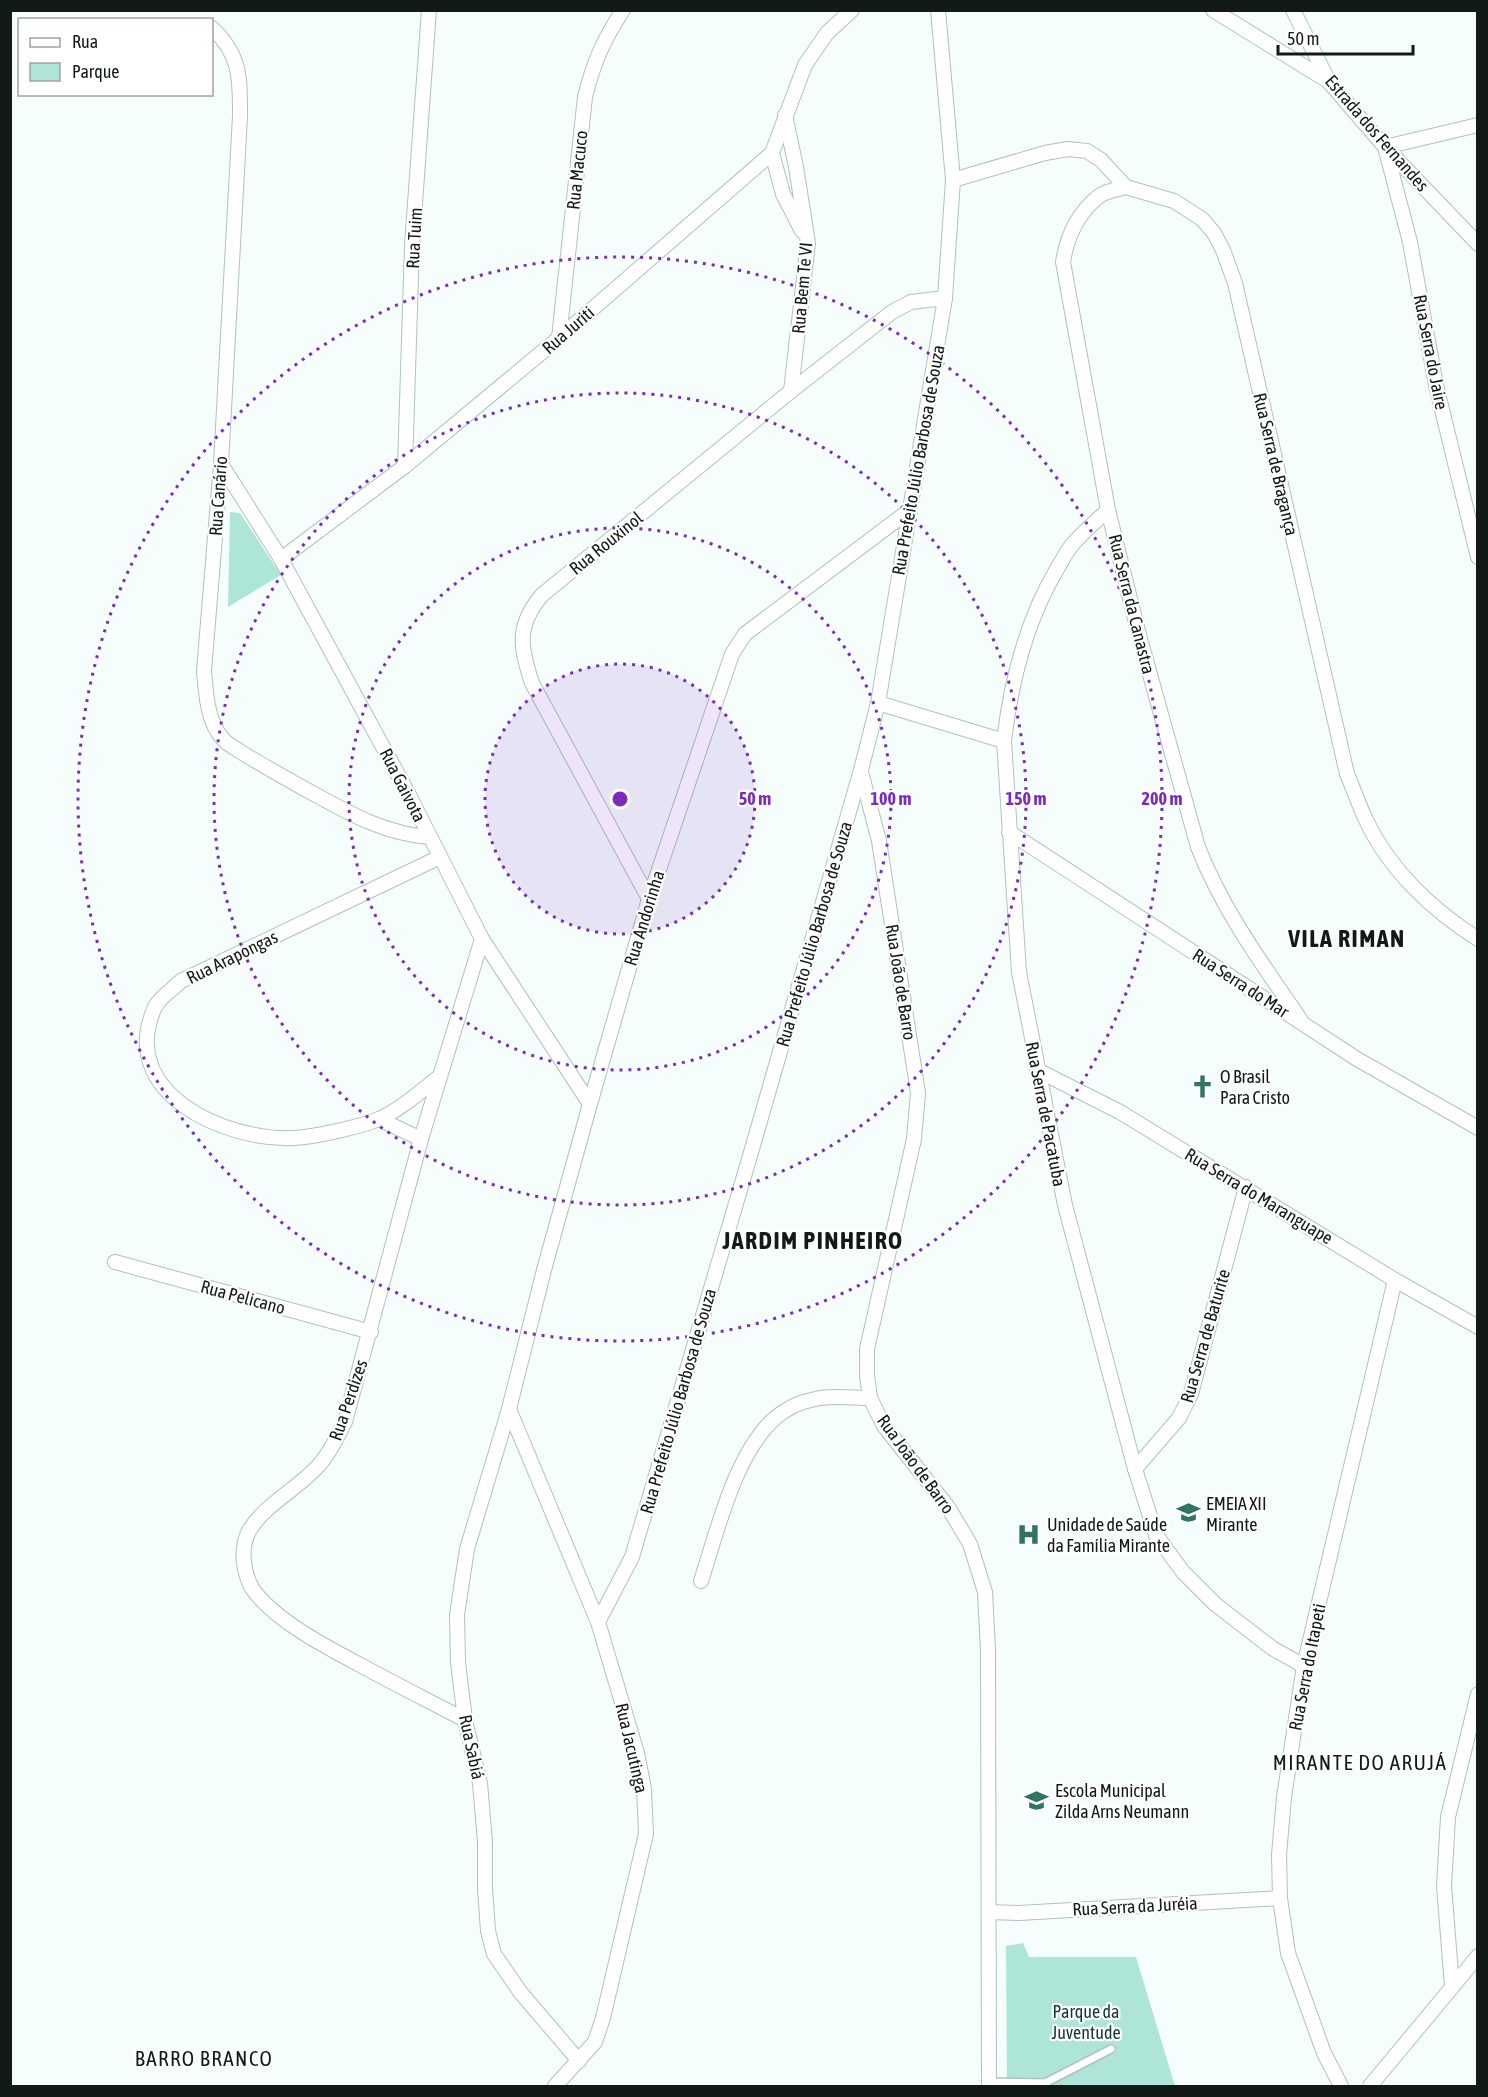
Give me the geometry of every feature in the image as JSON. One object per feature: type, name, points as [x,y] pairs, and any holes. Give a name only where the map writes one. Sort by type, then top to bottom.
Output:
[{"type":"street","name":"Rua Tuim","points":[[405,466],[412,245],[429,10]]},
{"type":"street","name":"Rua Macuco","points":[[559,338],[585,97],[592,66],[603,42],[623,10]]},
{"type":"street","points":[[808,243],[783,194],[771,153],[805,65],[827,33],[852,10]]},
{"type":"street","name":"Rua Prefeito Júlio Barbosa de Souza","points":[[598,1622],[632,1557],[752,1149],[861,770],[878,703],[945,298],[953,180],[938,10]]},
{"type":"street","points":[[1213,10],[1329,82]]},
{"type":"street","name":"Estrada dos Fernandes","points":[[1293,10],[1329,82],[1385,147],[1478,244]]},
{"type":"street","name":"Rua Canário","points":[[213,29],[232,51],[238,69],[240,94],[221,464],[204,671],[206,699],[212,721],[223,739],[239,751],[351,814],[390,831],[408,836],[429,837]]},
{"type":"street","name":"Rua Bem Te VI","points":[[785,115],[808,243],[791,391]]},
{"type":"street","points":[[1385,147],[1478,125]]},
{"type":"street","name":"Rua Serra do Jaire","points":[[1385,147],[1410,242],[1436,385],[1477,551]]},
{"type":"street","name":"Rua Serra de Bragança","points":[[953,180],[1045,153],[1068,150],[1087,151],[1101,160],[1126,186],[1174,201],[1202,219],[1214,233],[1235,283],[1347,774],[1367,822],[1391,862],[1420,894],[1457,926],[1478,939]]},
{"type":"street","name":"Rua Juriti","points":[[281,559],[405,466],[559,338],[771,153]]},
{"type":"street","name":"Rua Serra da Canastra","points":[[1126,186],[1101,195],[1080,217],[1069,236],[1063,262],[1108,510],[1139,635],[1198,847],[1210,879],[1225,907],[1302,1022]]},
{"type":"street","name":"Rua Rouxinol","points":[[649,899],[532,683],[522,645],[524,626],[530,609],[542,595],[791,391],[892,312],[911,302],[945,298]]},
{"type":"street","name":"Rua Gaivota","points":[[221,464],[281,559],[383,745],[482,939],[590,1104]]},
{"type":"street","name":"Rua Andorinha","points":[[509,1410],[544,1270],[649,899],[725,669],[737,644],[745,634],[910,510]]},
{"type":"street","name":"Rua Serra de Pacatuba","points":[[1108,510],[1071,546],[1050,580],[1030,626],[1007,713],[1004,741],[1019,972],[1065,1205],[1135,1469],[1156,1534],[1183,1572],[1215,1604],[1272,1648],[1304,1666]]},
{"type":"street","points":[[878,703],[1004,741]]},
{"type":"street","name":"Rua João de Barro","points":[[861,770],[879,841],[918,1093],[914,1139],[867,1349],[867,1375],[870,1398],[884,1426],[948,1506],[970,1544],[985,1592],[988,1650],[989,2084]]},
{"type":"street","name":"Rua Serra do Mar","points":[[1009,832],[1358,1059],[1478,1128]]},
{"type":"street","name":"Rua Arapongas","points":[[440,858],[181,981],[155,1005],[146,1038],[152,1068],[163,1088],[185,1108],[214,1124],[237,1132],[292,1138],[314,1136],[379,1119],[440,1077]]},
{"type":"street","name":"Rua Perdizes","points":[[465,1720],[325,1646],[289,1622],[252,1588],[244,1569],[243,1551],[249,1532],[263,1515],[318,1467],[331,1449],[345,1422],[421,1139],[482,939]]},
{"type":"street","name":"Rua Serra do Maranguape","points":[[1037,1070],[1120,1112],[1395,1280],[1478,1327]]},
{"type":"street","points":[[379,1119],[421,1139]]},
{"type":"street","name":"Rua Serra de Baturite","points":[[1135,1469],[1179,1418],[1191,1394],[1246,1187]]},
{"type":"street","name":"Rua Pelicano","points":[[115,1262],[371,1332]]},
{"type":"street","name":"Rua Serra do Itapeti","points":[[1341,2086],[1324,2053],[1288,1953],[1280,1898],[1279,1855],[1284,1797],[1304,1666],[1395,1280]]},
{"type":"street","points":[[701,1581],[729,1495],[749,1453],[763,1431],[775,1418],[792,1406],[816,1398],[870,1398]]},
{"type":"street","name":"Rua Jacutinga","points":[[509,1410],[598,1622],[637,1753],[644,1789],[646,1834],[603,2018],[595,2042],[555,2086]]},
{"type":"street","name":"Rua Sabiá","points":[[509,1410],[467,1549],[457,1615],[458,1662],[465,1720],[480,1783],[485,1842],[486,1913],[494,1954],[521,1994],[579,2061]]},
{"type":"street","points":[[1452,1986],[1444,1886],[1448,1817],[1478,1694]]},
{"type":"street","name":"Rua Serra da Juréia","points":[[990,1912],[1019,1913],[1280,1898]]},
{"type":"street","points":[[1370,2086],[1478,1956]]},
{"type":"lane","points":[[989,2084],[1045,2085],[1111,2049]]},
{"type":"green space","points":[[230,512],[240,513],[281,575],[228,607]]},
{"type":"green space","name":"Parque da Juventude","points":[[1023,1943],[1029,1957],[1136,1957],[1175,2086],[1007,2086],[1006,1946]]},
{"type":"place","name":"O Brasil Para Cristo","points":[[1202,1086]]},
{"type":"place","name":"EMEIA XII Mirante","points":[[1188,1513]]},
{"type":"place","name":"Unidade de Saúde da Família Mirante","points":[[1029,1534]]},
{"type":"place","name":"Escola Municipal Zilda Arns Neumann","points":[[1037,1800]]},
{"type":"district","name":"VILA RIMAN","points":[[1347,938]]},
{"type":"district","name":"JARDIM PINHEIRO","points":[[813,1240]]},
{"type":"district","name":"MIRANTE DO ARUJÁ","points":[[1360,1762]]},
{"type":"district","name":"BARRO BRANCO","points":[[204,2058]]}]
